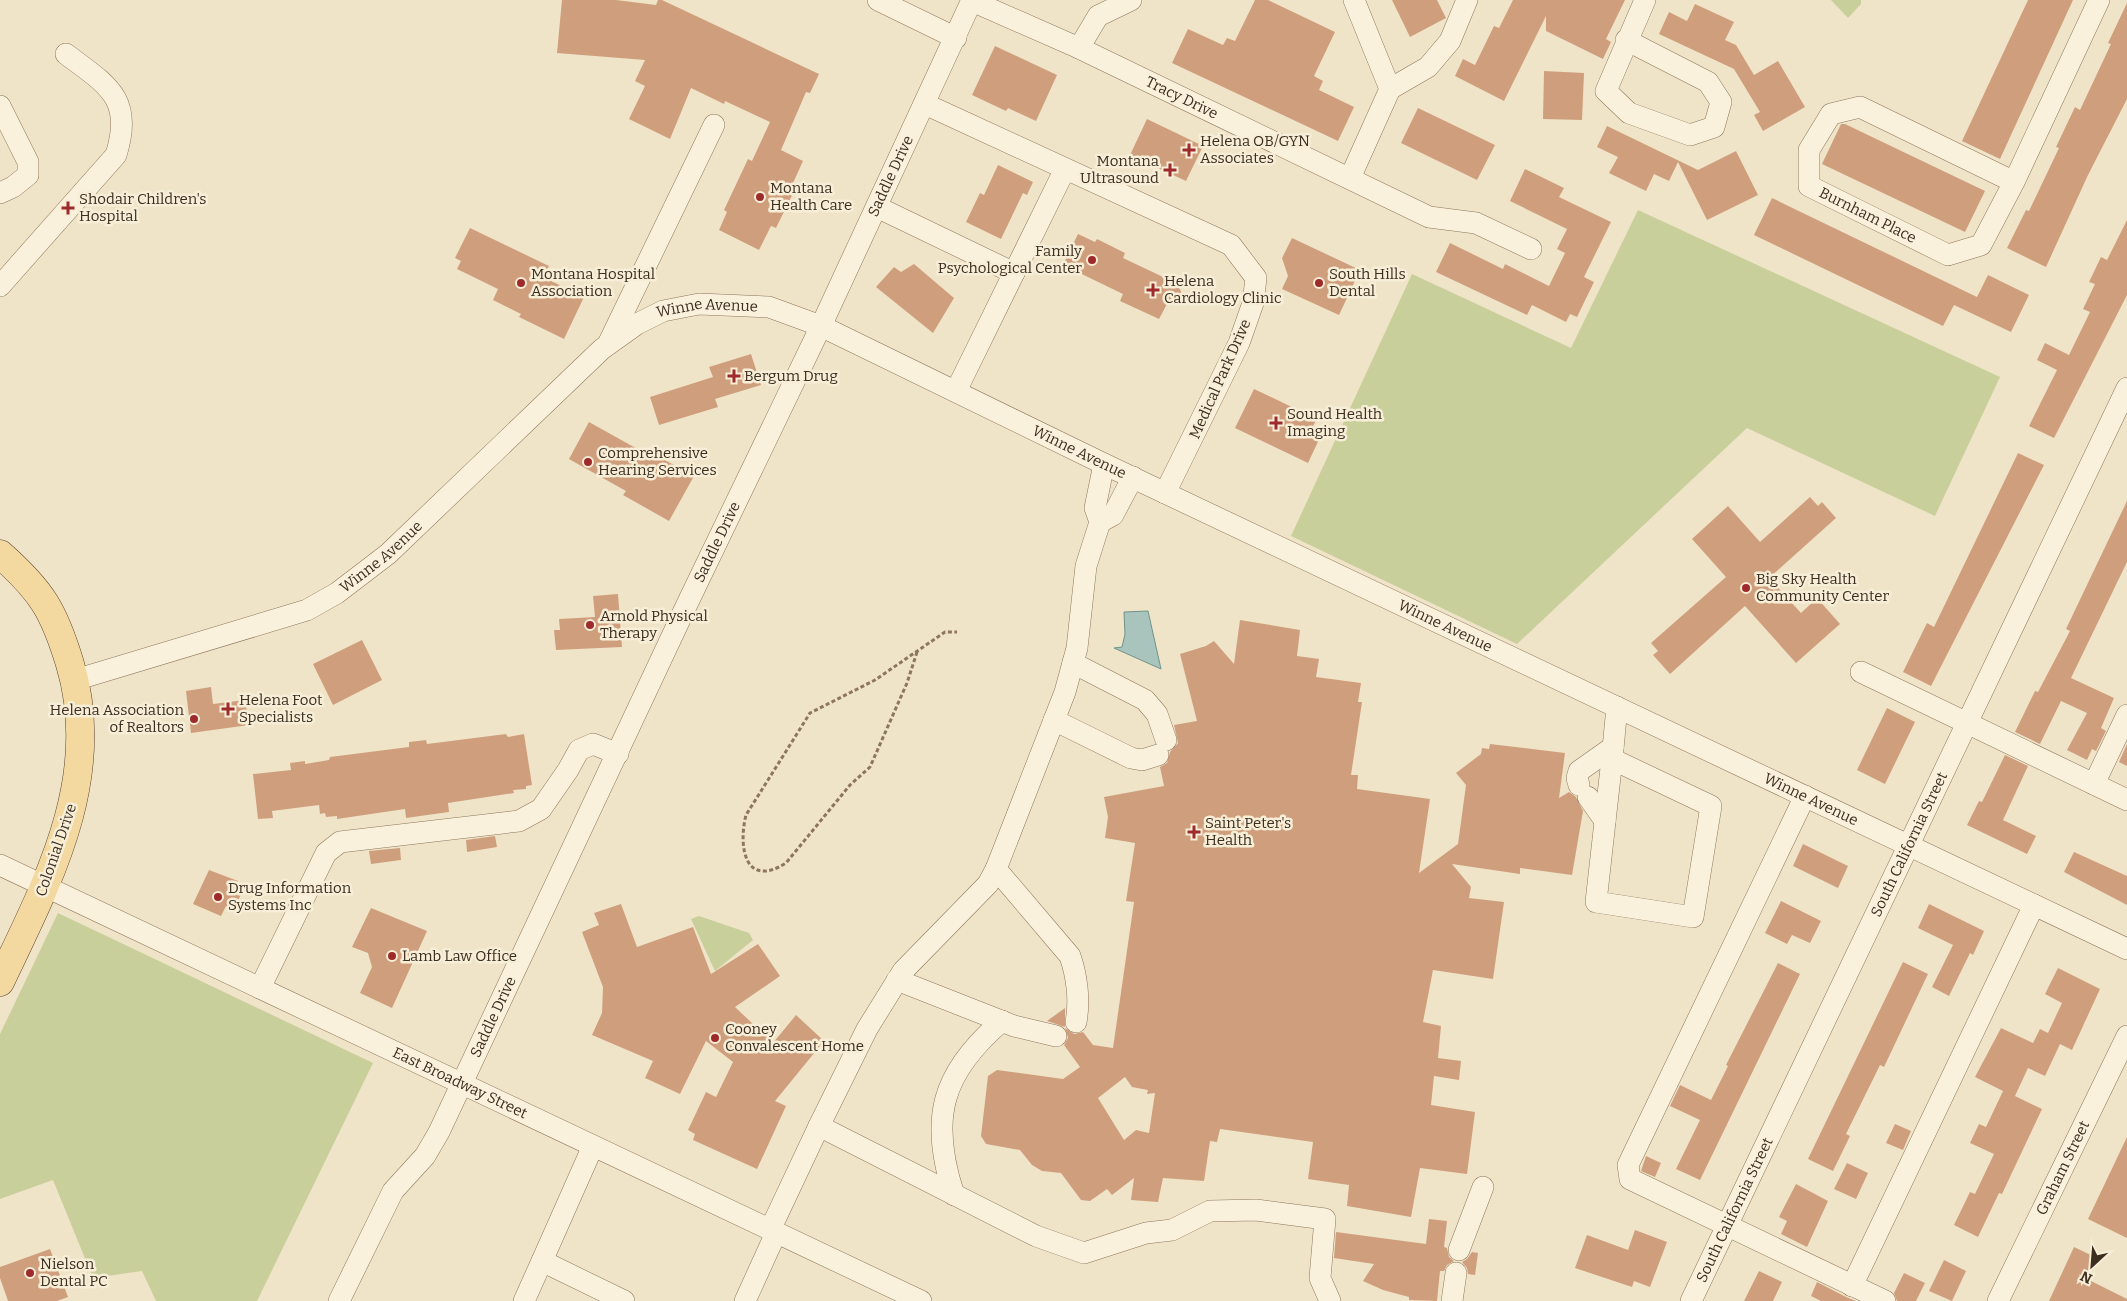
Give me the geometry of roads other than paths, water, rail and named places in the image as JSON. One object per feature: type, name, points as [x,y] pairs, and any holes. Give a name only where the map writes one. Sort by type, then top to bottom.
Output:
[{"type":"main road","name":"Colonial Drive","points":[[0,554],[28,579],[52,613],[75,680],[82,745],[75,792],[64,833],[45,886],[0,982]]},
{"type":"street","points":[[878,0],[956,38]]},
{"type":"street","points":[[1079,48],[1098,8],[1131,0]]},
{"type":"street","points":[[1354,0],[1390,89]]},
{"type":"street","points":[[1350,178],[1390,89],[1428,67],[1450,41],[1467,0]]},
{"type":"street","points":[[1626,40],[1708,82],[1722,102],[1714,126],[1690,136],[1629,113],[1606,91],[1626,40],[1645,0]]},
{"type":"street","name":"Burnham Place","points":[[2014,182],[1860,107],[1830,114],[1809,150],[1809,186],[1948,255],[1981,245],[2014,182],[2099,0]]},
{"type":"street","name":"Saddle Drive","points":[[339,1301],[393,1191],[425,1156],[439,1132],[689,600],[926,104],[972,1]]},
{"type":"street","name":"Tracy Drive","points":[[972,1],[1079,48],[1429,217],[1476,222],[1531,249]]},
{"type":"street","points":[[0,286],[116,155],[123,134],[121,107],[106,85],[66,54]]},
{"type":"street","name":"Medical Park Drive","points":[[926,104],[1231,245],[1256,278],[1253,302],[1239,343],[1193,440],[1164,493]]},
{"type":"street","points":[[0,106],[28,162],[28,175],[13,187],[0,193]]},
{"type":"street","points":[[608,344],[714,125]]},
{"type":"street","points":[[956,391],[1065,169]]},
{"type":"street","points":[[877,207],[1014,273]]},
{"type":"street","name":"Winne Avenue","points":[[75,680],[306,610],[337,593],[388,554],[608,344],[637,324],[663,311],[699,304],[769,307],[821,326],[1164,493],[2127,949]]},
{"type":"street","name":"South California Street","points":[[1691,1301],[2127,388]]},
{"type":"street","points":[[745,1301],[819,1126],[867,1029],[897,980],[925,946],[988,884],[996,869],[1054,720],[1077,648],[1086,566],[1100,522],[1095,508],[1104,464]]},
{"type":"street","points":[[1100,522],[1113,515],[1133,477]]},
{"type":"street","points":[[1054,720],[1131,758],[1142,760],[1162,747],[1157,714],[1145,700],[1073,663]]},
{"type":"street","points":[[1861,672],[2127,800]]},
{"type":"street","points":[[1612,753],[1711,806],[1694,917],[1596,902],[1605,821],[1612,753],[1617,707]]},
{"type":"street","points":[[2094,784],[2127,715]]},
{"type":"street","points":[[260,988],[326,853],[340,842],[519,821],[541,809],[568,770],[579,750],[593,744],[618,754]]},
{"type":"street","points":[[1605,821],[1583,791],[1577,778],[1579,771],[1612,753]]},
{"type":"street","points":[[1805,796],[1628,1164],[1630,1179],[1885,1301]]},
{"type":"street","name":"East Broadway Street","points":[[0,865],[920,1301]]},
{"type":"street","points":[[996,869],[1070,956],[1075,971],[1078,1001],[1076,1022]]},
{"type":"street","points":[[1852,1286],[2034,905]]},
{"type":"street","points":[[897,980],[1002,1021],[1056,1036]]},
{"type":"street","points":[[954,1194],[946,1169],[940,1126],[942,1108],[957,1072],[970,1051],[1002,1021]]},
{"type":"street","name":"Graham Street","points":[[1998,1301],[2127,1036]]},
{"type":"street","points":[[819,1126],[1036,1236],[1084,1253],[1146,1233],[1172,1230],[1210,1211],[1256,1210],[1325,1219],[1320,1278],[1330,1301]]},
{"type":"street","points":[[524,1301],[593,1146]]},
{"type":"street","points":[[1459,1250],[1482,1187]]},
{"type":"street","points":[[542,1261],[624,1301]]},
{"type":"street","points":[[1452,1301],[1456,1273]]},
{"type":"water","points":[[1148,611],[1161,669],[1114,648],[1122,647],[1125,634],[1124,612]]},
{"type":"place","name":"Helena OB/GYN Associates","points":[[1189,150]]},
{"type":"place","name":"Montana Ultrasound","points":[[1170,170]]},
{"type":"place","name":"Montana Health Care","points":[[760,197]]},
{"type":"place","name":"Shodair Children's Hospital","points":[[68,208]]},
{"type":"place","name":"Family Psychological Center","points":[[1092,260]]},
{"type":"place","name":"Montana Hospital Association","points":[[521,283]]},
{"type":"place","name":"South Hills Dental","points":[[1319,283]]},
{"type":"place","name":"Helena Cardiology Clinic","points":[[1153,290]]},
{"type":"place","name":"Bergum Drug","points":[[734,376]]},
{"type":"place","name":"Sound Health Imaging","points":[[1276,423]]},
{"type":"place","name":"Comprehensive Hearing Services","points":[[588,462]]},
{"type":"place","name":"Big Sky Health Community Center","points":[[1746,588]]},
{"type":"place","name":"Arnold Physical Therapy","points":[[590,625]]},
{"type":"place","name":"Helena Foot Specialists","points":[[228,709]]},
{"type":"place","name":"Helena Association of Realtors","points":[[194,719]]},
{"type":"place","name":"Saint Peter's Health","points":[[1194,832]]},
{"type":"place","name":"Drug Information Systems Inc","points":[[218,897]]},
{"type":"place","name":"Lamb Law Office","points":[[392,956]]},
{"type":"place","name":"Cooney Convalescent Home","points":[[715,1038]]},
{"type":"place","name":"Nielson Dental PC","points":[[30,1273]]}]
